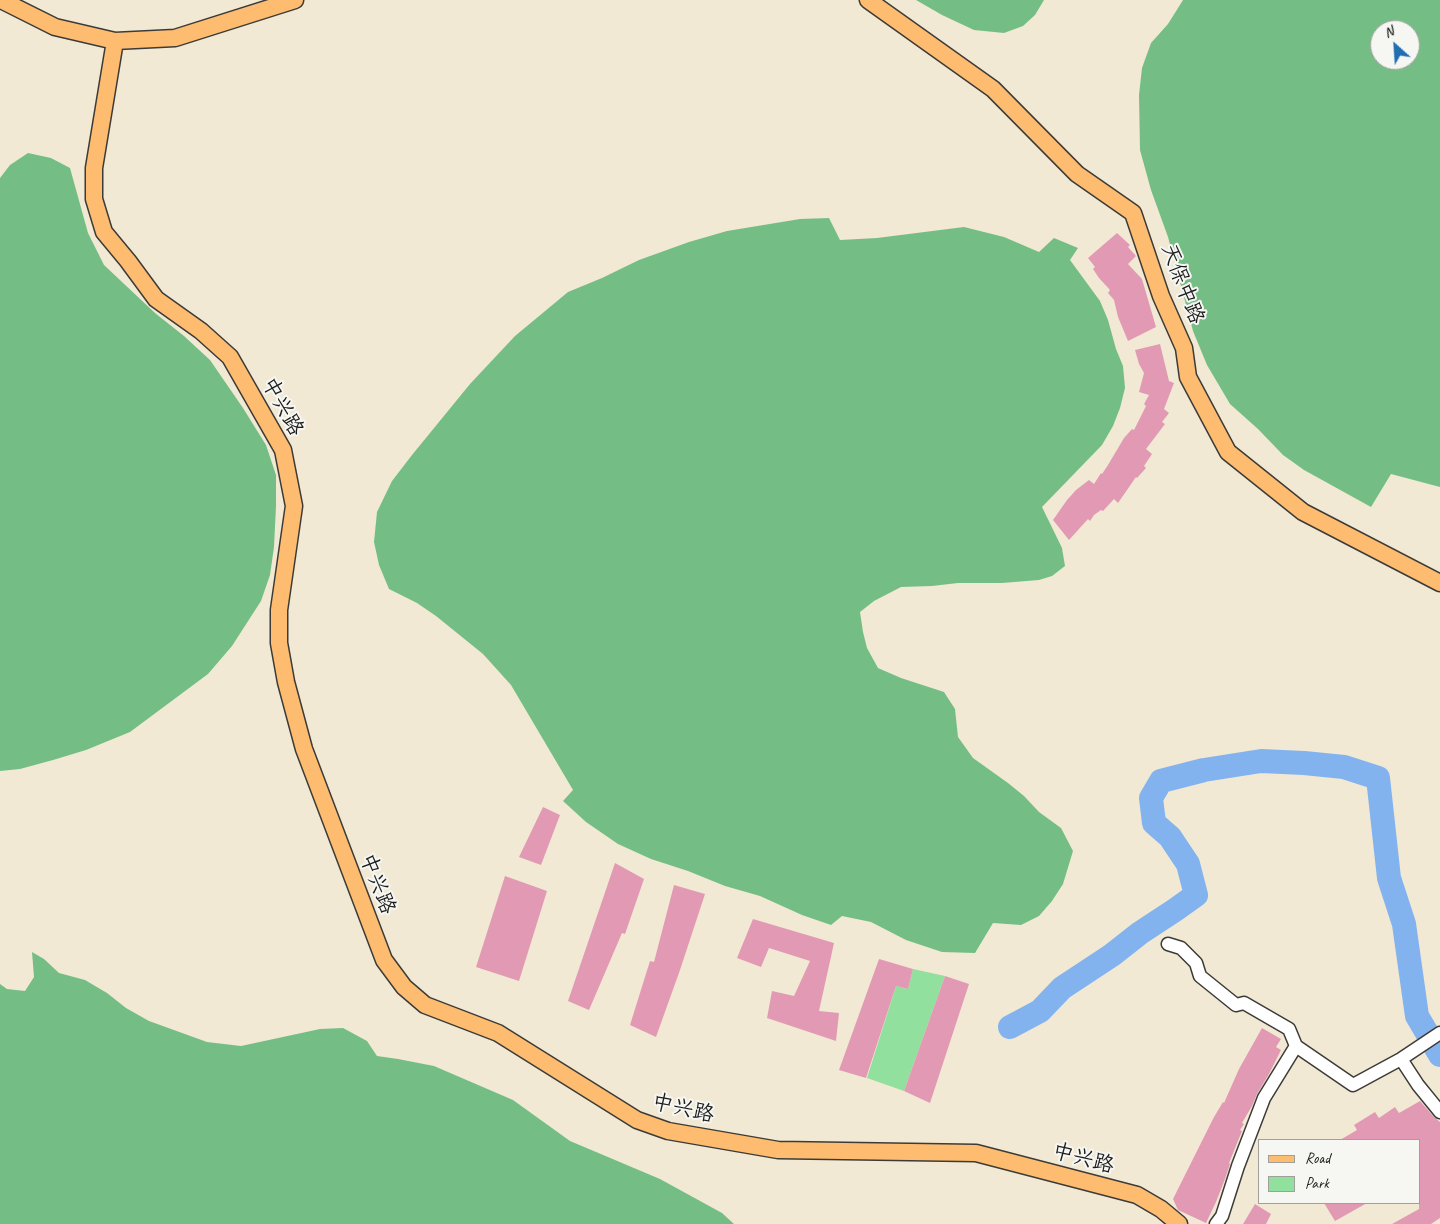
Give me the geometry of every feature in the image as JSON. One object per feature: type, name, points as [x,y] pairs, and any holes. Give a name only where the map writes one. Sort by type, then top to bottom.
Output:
[{"type":"main road","points":[[0,0],[55,27],[115,41],[175,38],[295,0]]},
{"type":"main road","name":"天保中路","points":[[868,0],[994,89],[1077,174],[1133,213],[1161,296],[1184,348],[1188,377],[1228,452],[1303,512],[1440,583]]},
{"type":"main road","name":"中兴路","points":[[115,41],[94,168],[94,199],[104,232],[156,299],[201,330],[230,357],[283,450],[294,506],[279,610],[279,644],[286,682],[304,750],[384,960],[404,987],[425,1005],[498,1033],[637,1120],[668,1131],[778,1150],[976,1152],[1137,1194],[1161,1209],[1178,1224]]},
{"type":"street","points":[[1168,944],[1181,948],[1196,963],[1200,976],[1236,1005],[1244,1003],[1289,1029],[1296,1046],[1353,1085],[1440,1033]]},
{"type":"street","points":[[1216,1224],[1222,1216],[1238,1166],[1264,1098],[1296,1046]]},
{"type":"street","points":[[1401,1058],[1418,1085],[1440,1112]]},
{"type":"green space","points":[[916,0],[1044,0],[1035,15],[1023,26],[1004,33],[974,30]]},
{"type":"green space","points":[[1183,0],[1440,0],[1440,487],[1391,474],[1371,507],[1304,470],[1283,455],[1230,404],[1207,365],[1193,331],[1168,237],[1151,190],[1140,150],[1139,95],[1142,68],[1151,43],[1168,24]]},
{"type":"green space","points":[[28,153],[51,158],[70,168],[88,233],[104,265],[155,313],[210,360],[266,445],[276,475],[276,506],[274,547],[270,575],[261,601],[232,646],[208,674],[130,732],[86,750],[53,760],[20,769],[0,771],[0,178],[10,165]]},
{"type":"green space","points":[[829,218],[840,240],[877,238],[964,227],[1004,237],[1039,252],[1054,238],[1078,248],[1070,260],[1100,301],[1123,366],[1125,388],[1113,426],[1102,445],[1042,507],[1062,548],[1065,566],[1052,576],[1039,580],[901,587],[874,601],[860,612],[867,648],[878,668],[901,678],[944,692],[955,709],[958,737],[973,758],[1008,783],[1039,812],[1061,828],[1073,851],[1063,884],[1039,916],[1021,925],[993,923],[975,953],[942,952],[906,940],[871,922],[842,916],[831,925],[802,915],[760,896],[725,886],[651,859],[618,844],[586,822],[563,801],[573,790],[511,685],[483,654],[436,616],[417,603],[389,589],[379,565],[374,542],[377,512],[392,481],[412,455],[470,384],[515,336],[568,292],[639,260],[727,231],[800,219]]},
{"type":"green space","points":[[32,952],[44,959],[59,973],[85,980],[149,1021],[207,1042],[241,1046],[320,1029],[343,1028],[367,1041],[377,1056],[434,1066],[513,1100],[570,1141],[660,1179],[722,1213],[734,1224],[0,1224],[0,984],[7,989],[25,991],[34,977]]},
{"type":"green space","points":[[913,969],[945,976],[904,1091],[867,1078],[896,986],[908,989]]},
{"type":"building","points":[[1117,233],[1130,245],[1128,247],[1136,256],[1128,264],[1142,279],[1156,327],[1128,341],[1118,317],[1114,300],[1108,293],[1110,290],[1099,278],[1093,269],[1095,267],[1088,258]]},
{"type":"building","points":[[1160,344],[1169,381],[1174,383],[1164,409],[1169,413],[1162,422],[1165,424],[1146,449],[1152,454],[1144,466],[1146,468],[1136,477],[1118,503],[1114,499],[1103,511],[1101,510],[1094,515],[1090,521],[1088,519],[1069,540],[1053,520],[1076,490],[1089,480],[1094,484],[1124,438],[1132,429],[1134,430],[1146,406],[1144,404],[1149,395],[1139,392],[1144,373],[1135,350]]},
{"type":"building","points":[[543,807],[560,815],[541,865],[519,857]]},
{"type":"building","points":[[615,863],[644,879],[625,934],[622,933],[589,1010],[568,1001]]},
{"type":"building","points":[[505,876],[547,891],[519,981],[476,967]]},
{"type":"building","points":[[674,885],[705,894],[656,1037],[630,1025],[650,961],[654,962]]},
{"type":"building","points":[[753,919],[834,943],[819,1011],[839,1013],[836,1041],[767,1018],[772,991],[794,996],[810,961],[769,948],[761,967],[737,958]]},
{"type":"building","points":[[879,959],[913,969],[908,989],[896,986],[866,1078],[839,1070]]},
{"type":"building","points":[[945,976],[969,984],[930,1103],[904,1091]]},
{"type":"building","points":[[1262,1028],[1281,1039],[1276,1047],[1281,1050],[1242,1123],[1244,1124],[1240,1130],[1242,1131],[1229,1163],[1225,1179],[1206,1223],[1178,1210],[1173,1199]]},
{"type":"building","points":[[1420,1101],[1440,1122],[1440,1218],[1431,1224],[1392,1224],[1419,1209],[1420,1139],[1342,1139],[1357,1130],[1354,1125],[1375,1112],[1379,1118],[1395,1107],[1399,1113]]},
{"type":"building","points":[[1255,1204],[1271,1214],[1266,1224],[1243,1224]]},
{"type":"building","points":[[1325,1204],[1365,1204],[1335,1221]]},
{"type":"waterway","points":[[1010,1027],[1040,1011],[1062,988],[1196,895],[1188,864],[1170,837],[1154,823],[1151,798],[1161,781],[1204,770],[1261,761],[1304,763],[1344,767],[1378,778],[1389,878],[1404,924],[1417,1016],[1440,1055]]}]
